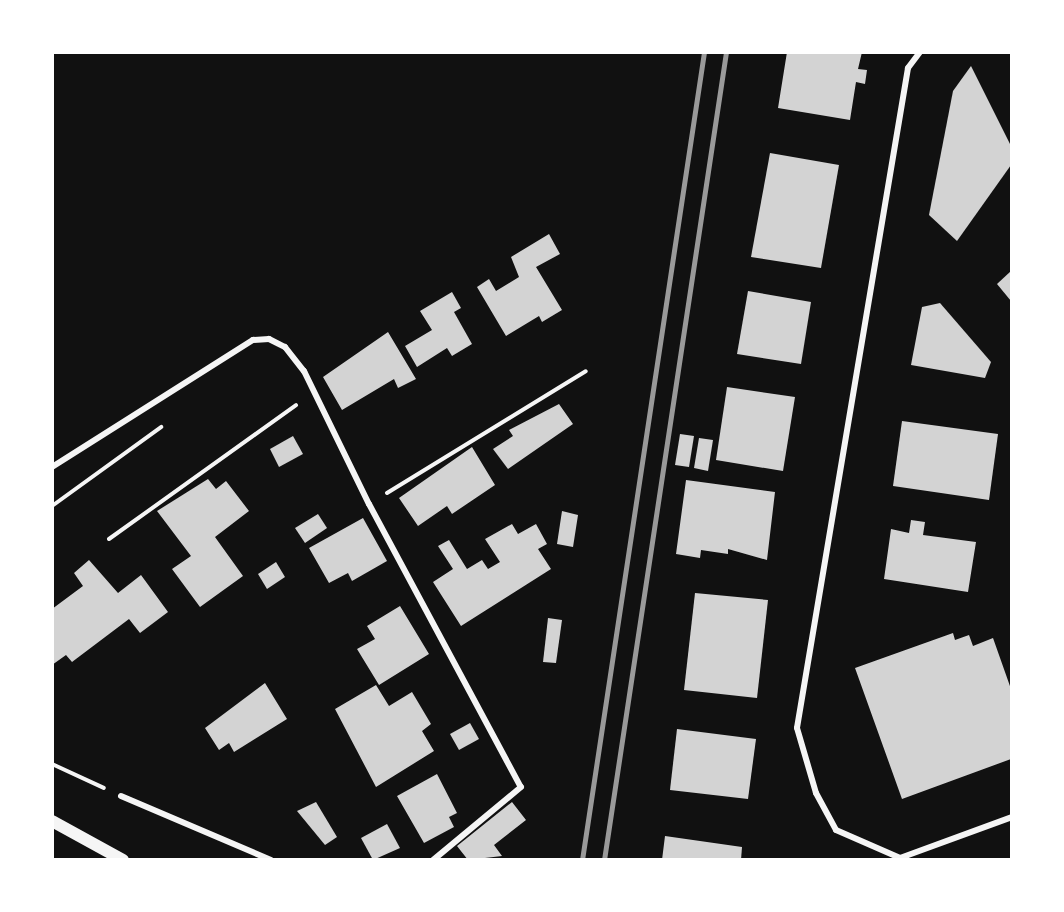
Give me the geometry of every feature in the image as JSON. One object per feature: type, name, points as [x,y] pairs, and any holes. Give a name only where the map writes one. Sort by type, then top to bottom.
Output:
[{"type":"main road","points":[[52,820],[123,860]]},
{"type":"street","points":[[920,52],[908,68],[797,728],[816,794],[836,830],[900,858],[1011,817]]},
{"type":"street","points":[[52,467],[254,340],[269,339],[285,347],[313,393],[369,504],[521,787],[433,860]]},
{"type":"street","points":[[122,796],[271,860]]},
{"type":"path","points":[[369,504],[586,371]]},
{"type":"path","points":[[109,539],[313,393]]},
{"type":"path","points":[[52,764],[122,796]]},
{"type":"building","points":[[787,52],[862,52],[858,69],[867,70],[865,84],[856,82],[850,120],[778,108]]},
{"type":"building","points":[[971,66],[1011,146],[1011,165],[957,241],[929,215],[953,91]]},
{"type":"building","points":[[770,153],[839,165],[821,268],[751,257]]},
{"type":"building","points":[[549,234],[560,254],[536,267],[562,310],[542,322],[539,316],[506,336],[477,287],[489,279],[496,291],[519,277],[511,257]]},
{"type":"building","points":[[1011,271],[1011,301],[997,284]]},
{"type":"building","points":[[748,291],[811,302],[801,364],[737,354]]},
{"type":"building","points":[[452,292],[461,308],[454,312],[472,344],[452,356],[447,348],[417,367],[405,346],[432,330],[420,311]]},
{"type":"building","points":[[940,303],[991,362],[985,378],[911,365],[922,307]]},
{"type":"building","points":[[388,332],[416,379],[398,388],[394,379],[342,410],[323,377]]},
{"type":"building","points":[[727,387],[795,397],[783,471],[716,460]]},
{"type":"building","points":[[559,404],[573,424],[508,469],[493,449],[513,436],[509,430]]},
{"type":"building","points":[[902,421],[998,434],[989,500],[893,486]]},
{"type":"building","points":[[680,434],[694,436],[689,467],[675,465]]},
{"type":"building","points":[[293,436],[303,454],[279,467],[270,449]]},
{"type":"building","points":[[699,438],[713,440],[708,471],[694,468]]},
{"type":"building","points":[[472,447],[495,485],[452,514],[447,506],[418,526],[399,498]]},
{"type":"building","points":[[208,479],[216,489],[226,481],[249,511],[215,537],[243,576],[200,607],[172,569],[191,556],[157,511]]},
{"type":"building","points":[[686,480],[775,492],[767,560],[728,549],[728,554],[701,550],[700,558],[676,554]]},
{"type":"building","points":[[562,511],[578,515],[573,547],[557,544]]},
{"type":"building","points":[[318,514],[327,528],[305,543],[295,528]]},
{"type":"building","points":[[363,518],[387,561],[352,581],[348,573],[329,583],[309,548]]},
{"type":"building","points":[[911,520],[925,522],[923,535],[976,542],[968,592],[884,579],[891,529],[909,533]]},
{"type":"building","points":[[512,524],[518,534],[536,524],[547,544],[538,549],[551,569],[461,626],[433,582],[453,569],[438,546],[449,540],[467,569],[482,560],[488,569],[500,562],[485,539]]},
{"type":"building","points":[[89,560],[118,593],[141,575],[168,612],[140,633],[129,619],[72,662],[66,655],[52,665],[52,609],[83,586],[74,573]]},
{"type":"building","points":[[276,562],[285,577],[267,589],[258,574]]},
{"type":"building","points":[[695,593],[768,600],[757,698],[684,690]]},
{"type":"building","points":[[400,606],[429,654],[379,685],[357,649],[375,639],[367,626]]},
{"type":"building","points":[[548,618],[562,620],[556,663],[543,662]]},
{"type":"building","points":[[953,633],[955,640],[969,635],[973,646],[993,638],[1011,689],[1011,759],[902,799],[855,668]]},
{"type":"building","points":[[265,683],[287,719],[234,752],[229,743],[219,750],[205,728]]},
{"type":"building","points":[[376,685],[389,706],[412,692],[431,724],[422,731],[434,751],[376,787],[335,709]]},
{"type":"building","points":[[470,723],[479,739],[459,750],[450,734]]},
{"type":"building","points":[[677,729],[756,739],[748,799],[670,790]]},
{"type":"building","points":[[437,774],[457,813],[449,817],[454,827],[424,843],[397,796]]},
{"type":"building","points":[[316,802],[337,837],[325,845],[297,811]]},
{"type":"building","points":[[512,802],[526,820],[494,845],[502,856],[468,860],[457,846]]},
{"type":"building","points":[[387,824],[400,848],[373,860],[361,838]]},
{"type":"building","points":[[665,836],[742,847],[741,860],[662,860]]},
{"type":"railway","points":[[582,860],[704,52]]},
{"type":"railway","points":[[604,860],[726,52]]}]
